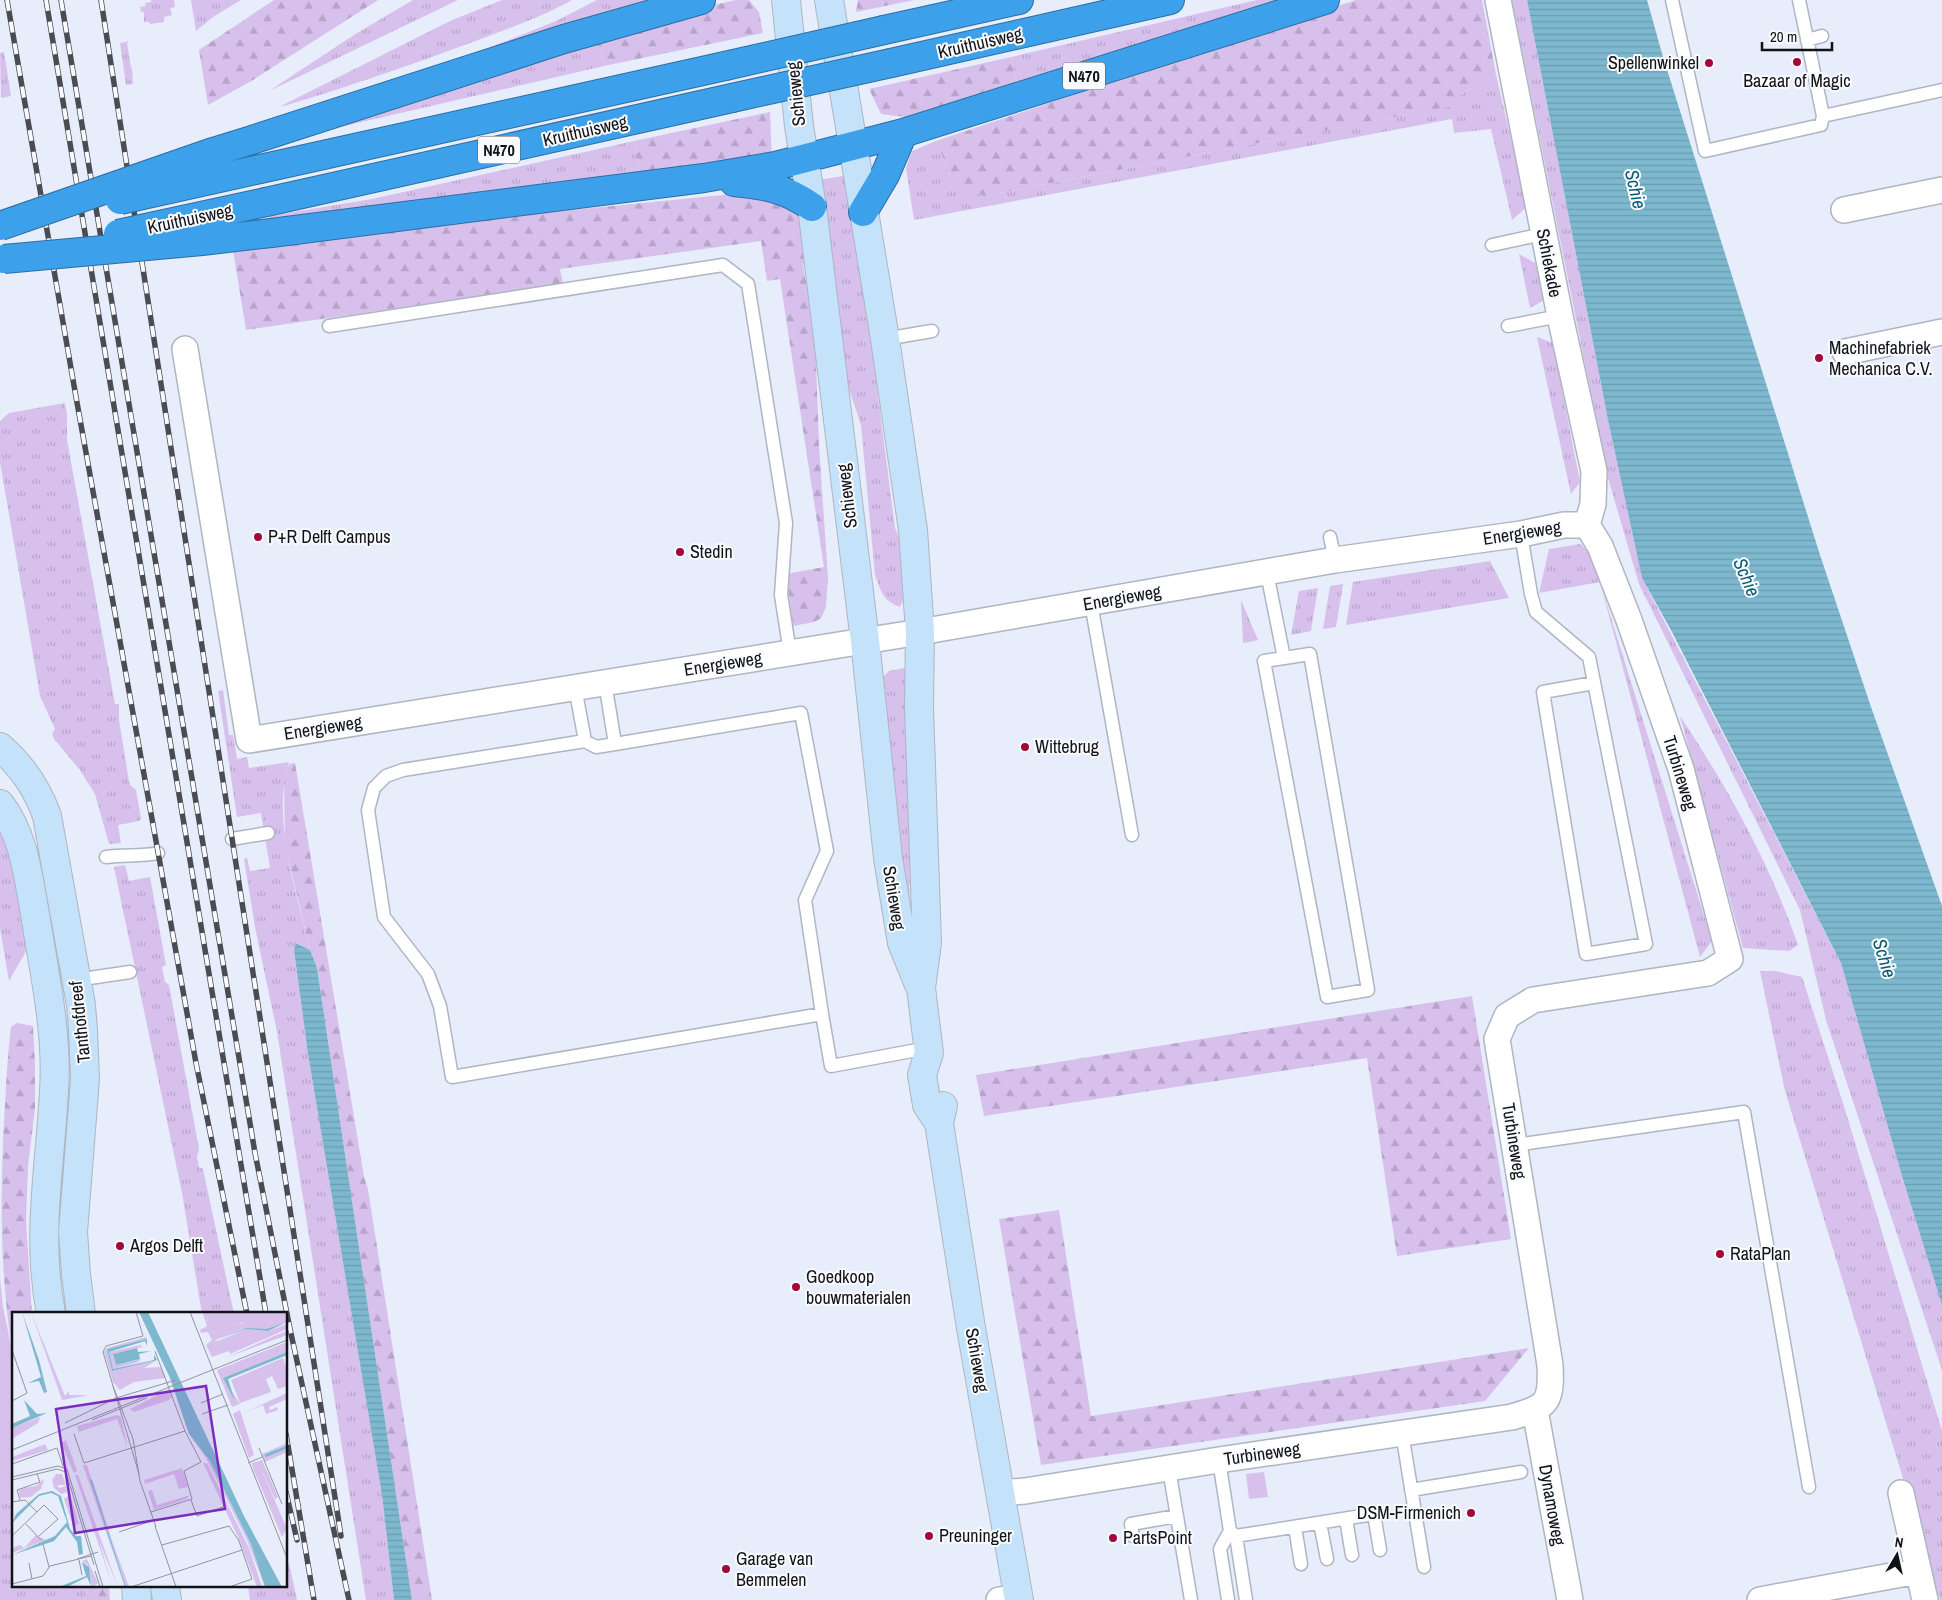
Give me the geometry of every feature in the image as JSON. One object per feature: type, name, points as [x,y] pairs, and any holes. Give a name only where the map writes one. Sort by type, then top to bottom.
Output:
[{"type":"highway","name":"N470","points":[[0,226],[213,152],[564,38],[701,0]]},
{"type":"highway","name":"Kruithuisweg","points":[[0,226],[1019,0]]},
{"type":"highway","name":"Kruithuisweg","points":[[2,260],[1170,0]]},
{"type":"highway","name":"N470","points":[[2,260],[202,242],[704,178],[769,168],[903,133],[1325,0]]},
{"type":"highway","points":[[863,212],[885,174],[903,133]]},
{"type":"highway","name":"N470","points":[[704,178],[771,186],[799,198],[812,207]]},
{"type":"street","name":"Schieweg","points":[[786,0],[804,159],[812,207],[865,641],[889,867],[902,943],[921,988]]},
{"type":"street","name":"Schieweg","points":[[829,0],[885,339],[913,530],[920,632],[919,708],[927,943],[921,988],[928,1051],[922,1075],[923,1084],[927,1105],[939,1123],[971,1328],[1000,1493],[1013,1599]]},
{"type":"street","name":"Schiekade","points":[[1498,0],[1560,316],[1594,471],[1593,504],[1587,525]]},
{"type":"street","points":[[1844,210],[1942,190]]},
{"type":"street","points":[[1845,352],[1942,332]]},
{"type":"street","name":"Energieweg","points":[[185,349],[249,740],[920,632],[1336,560],[1521,534],[1564,525],[1587,525]]},
{"type":"street","name":"Turbineweg","points":[[1000,1493],[1025,1491],[1219,1460],[1512,1417],[1535,1410],[1544,1405],[1549,1393],[1550,1365],[1497,1039],[1507,1016],[1533,1000],[1708,973],[1730,959],[1681,769],[1629,620],[1600,546],[1587,525]]},
{"type":"street","name":"Tanthofdreef","points":[[0,747],[16,761],[30,778],[40,796],[47,816],[84,1030],[85,1079],[74,1232],[76,1274],[82,1312]]},
{"type":"street","name":"Tanthofdreef","points":[[0,804],[10,816],[20,842],[50,1007],[54,1048],[54,1090],[44,1216],[44,1258],[51,1312]]},
{"type":"street","name":"Dynamoweg","points":[[1535,1410],[1570,1600]]},
{"type":"street","points":[[1901,1493],[1925,1600]]},
{"type":"street","points":[[1760,1600],[1918,1571]]},
{"type":"lane","points":[[1672,0],[1705,151],[1821,125],[1823,116],[1799,0]]},
{"type":"lane","points":[[1807,40],[1822,36]]},
{"type":"lane","points":[[1823,116],[1942,90]]},
{"type":"lane","points":[[1492,245],[1544,234]]},
{"type":"lane","points":[[329,326],[723,265],[748,284],[786,523],[781,595],[790,653]]},
{"type":"lane","points":[[1508,326],[1560,316]]},
{"type":"lane","points":[[885,339],[932,331]]},
{"type":"lane","points":[[1521,534],[1531,594],[1536,612],[1589,657],[1646,944],[1586,954],[1542,692],[1594,683]]},
{"type":"lane","points":[[1330,537],[1336,560]]},
{"type":"lane","points":[[1267,573],[1284,658]]},
{"type":"lane","points":[[1091,603],[1132,835]]},
{"type":"lane","points":[[1310,654],[1368,990],[1327,997],[1264,661],[1284,658],[1310,654]]},
{"type":"lane","points":[[605,682],[615,744]]},
{"type":"lane","points":[[575,687],[585,741]]},
{"type":"lane","points":[[822,1014],[452,1077],[440,1006],[428,974],[384,917],[368,810],[374,788],[386,776],[403,770],[585,741],[596,747],[801,714],[827,851],[805,900],[831,1066],[928,1051]]},
{"type":"lane","points":[[232,839],[268,833]]},
{"type":"lane","points":[[106,857],[122,854],[145,856],[158,853]]},
{"type":"lane","points":[[76,980],[130,972]]},
{"type":"lane","points":[[1515,1145],[1744,1112],[1809,1487]]},
{"type":"lane","points":[[1402,1433],[1424,1567]]},
{"type":"lane","points":[[1219,1460],[1246,1600]]},
{"type":"lane","points":[[1169,1469],[1191,1600]]},
{"type":"lane","points":[[1411,1490],[1520,1472]]},
{"type":"lane","points":[[1228,1600],[1220,1549],[1233,1534],[1295,1527],[1374,1514],[1380,1550]]},
{"type":"lane","points":[[1132,1536],[1130,1524],[1146,1527],[1160,1525],[1177,1516]]},
{"type":"lane","points":[[1346,1519],[1352,1555]]},
{"type":"lane","points":[[1320,1523],[1327,1559]]},
{"type":"lane","points":[[1295,1527],[1301,1564]]},
{"type":"green space","points":[[151,0],[174,0],[175,7],[170,8],[172,15],[164,17],[164,22],[150,24],[149,22],[144,22],[144,12],[141,12],[140,7],[146,6],[145,3],[151,2]]},
{"type":"green space","points":[[191,0],[241,0],[213,17],[196,31]]},
{"type":"green space","points":[[274,0],[378,0],[253,80],[208,105],[199,50]]},
{"type":"green space","points":[[413,0],[458,0],[269,91],[357,33]]},
{"type":"green space","points":[[502,0],[572,0],[535,18],[447,52],[354,84],[281,106],[450,21]]},
{"type":"green space","points":[[597,0],[657,0],[492,53],[491,47],[556,21]]},
{"type":"green space","points":[[736,0],[749,0],[759,12],[763,33],[604,66],[596,41]]},
{"type":"green space","points":[[858,0],[914,0],[856,12]]},
{"type":"green space","points":[[1257,0],[1308,0],[1018,87],[1011,57]]},
{"type":"green space","points":[[1356,0],[1482,0],[1496,75],[1460,95],[1457,105],[984,196],[955,186],[936,141]]},
{"type":"green space","points":[[1512,0],[1527,0],[1608,420],[1642,578],[1841,963],[1902,1176],[1942,1305],[1942,1370],[1826,1020],[1800,910],[1639,584],[1608,478]]},
{"type":"green space","points":[[130,41],[127,43],[133,84],[126,85],[120,43]]},
{"type":"green space","points":[[596,41],[604,66],[340,127],[545,56]]},
{"type":"green space","points":[[4,52],[11,96],[1,98],[0,53]]},
{"type":"green space","points":[[1011,57],[1018,87],[913,118],[881,114],[869,89]]},
{"type":"green space","points":[[1496,75],[1527,207],[1512,220],[1491,129],[1454,133],[1452,119],[914,220],[906,168],[912,151],[936,141],[955,186],[984,196],[1456,105],[1460,95]]},
{"type":"green space","points":[[770,112],[772,161],[641,177],[634,141]]},
{"type":"green space","points":[[634,141],[641,177],[270,224],[269,216],[372,199]]},
{"type":"green space","points":[[848,175],[895,528],[908,558],[907,592],[900,607],[886,598],[875,575],[861,425],[847,383],[819,180]]},
{"type":"green space","points":[[763,191],[793,210],[810,229],[810,264],[803,265],[815,333],[819,445],[828,578],[826,607],[821,618],[814,622],[793,626],[786,574],[824,567],[780,279],[767,281],[761,241],[560,269],[563,284],[246,330],[233,250],[522,215]]},
{"type":"green space","points":[[1519,254],[1540,266],[1546,299],[1530,308]]},
{"type":"green space","points":[[1537,337],[1553,343],[1580,482],[1571,494]]},
{"type":"green space","points":[[65,403],[67,440],[115,704],[119,704],[119,720],[129,781],[130,785],[136,790],[141,819],[118,825],[121,843],[109,844],[95,794],[80,770],[52,734],[55,729],[40,696],[0,462],[0,421],[9,413]]},
{"type":"green space","points":[[1580,544],[1591,554],[1600,582],[1539,593],[1549,549]]},
{"type":"green space","points":[[1490,561],[1509,598],[1346,625],[1353,582]]},
{"type":"green space","points":[[1343,584],[1336,627],[1323,629],[1330,586]]},
{"type":"green space","points":[[1601,587],[1712,941],[1700,957]]},
{"type":"green space","points":[[1318,588],[1311,631],[1291,635],[1299,591]]},
{"type":"green space","points":[[1241,600],[1258,640],[1259,640],[1243,643]]},
{"type":"green space","points":[[904,668],[909,673],[911,721],[909,947],[879,681],[889,671]]},
{"type":"green space","points":[[223,690],[229,735],[233,735],[237,759],[247,757],[249,768],[289,762],[284,784],[284,832],[293,880],[310,950],[297,943],[294,950],[308,1054],[382,1495],[394,1600],[366,1600],[277,1032],[255,927],[244,859],[247,858],[250,871],[270,868],[261,813],[237,817],[218,691]]},
{"type":"green space","points":[[1680,716],[1715,771],[1761,856],[1798,945],[1789,951],[1743,948]]},
{"type":"green space","points":[[295,763],[364,1177],[368,1189],[432,1600],[412,1600],[317,968],[310,950],[285,845],[284,779],[289,764]]},
{"type":"green space","points":[[0,830],[9,850],[29,946],[9,981],[0,928]]},
{"type":"green space","points":[[125,865],[129,881],[150,877],[166,965],[162,967],[165,982],[169,985],[199,1149],[197,1157],[199,1167],[203,1169],[234,1312],[202,1312],[182,1193],[114,867]]},
{"type":"green space","points":[[1760,971],[1775,971],[1802,977],[1843,1103],[1942,1431],[1942,1600],[1940,1600],[1785,1091]]},
{"type":"green space","points":[[1472,996],[1511,1239],[1397,1256],[1367,1058],[984,1116],[976,1075]]},
{"type":"green space","points":[[17,1023],[33,1026],[35,1065],[35,1108],[28,1166],[26,1221],[32,1312],[12,1312],[12,1348],[6,1301],[2,1241],[4,1122],[11,1027]]},
{"type":"green space","points":[[1059,1210],[1091,1416],[1529,1348],[1485,1401],[1041,1465],[999,1219]]},
{"type":"green space","points":[[0,1277],[3,1307],[12,1350],[12,1501],[0,1503]]},
{"type":"green space","points":[[1264,1472],[1268,1497],[1249,1499],[1246,1474]]},
{"type":"green space","points":[[12,1501],[12,1588],[87,1588],[84,1600],[0,1600],[0,1503]]},
{"type":"green space","points":[[289,1563],[297,1600],[250,1600],[248,1588],[288,1588]]},
{"type":"green space","points":[[87,1588],[109,1588],[110,1600],[84,1600]]},
{"type":"water","name":"Schie","points":[[1527,0],[1647,0],[1663,57],[1820,555],[1871,707],[1942,906],[1942,1305],[1902,1176],[1841,963],[1672,632],[1642,578],[1608,420]]},
{"type":"water","points":[[296,943],[310,950],[317,968],[412,1600],[394,1600],[382,1495],[308,1054],[294,950]]},
{"type":"railway","points":[[7,0],[76,397],[196,1063],[247,1312]]},
{"type":"railway","points":[[46,0],[266,1312]]},
{"type":"railway","points":[[61,0],[255,1153],[287,1312]]},
{"type":"railway","points":[[101,0],[341,1536]]},
{"type":"railway","points":[[288,1319],[349,1600]]},
{"type":"railway","points":[[288,1446],[314,1600]]},
{"type":"railway","points":[[288,1501],[297,1540]]},
{"type":"place","name":"Bazaar of Magic","points":[[1797,62]]},
{"type":"place","name":"Spellenwinkel","points":[[1709,63]]},
{"type":"place","name":"Machinefabriek Mechanica C.V.","points":[[1819,358]]},
{"type":"place","name":"P+R Delft Campus","points":[[258,537]]},
{"type":"place","name":"Stedin","points":[[680,552]]},
{"type":"place","name":"Wittebrug","points":[[1025,747]]},
{"type":"place","name":"Argos Delft","points":[[120,1246]]},
{"type":"place","name":"RataPlan","points":[[1720,1254]]},
{"type":"place","name":"Goedkoop bouwmaterialen","points":[[796,1287]]},
{"type":"place","name":"DSM-Firmenich","points":[[1471,1513]]},
{"type":"place","name":"Preuninger","points":[[929,1536]]},
{"type":"place","name":"PartsPoint","points":[[1113,1538]]},
{"type":"place","name":"Garage van Bemmelen","points":[[726,1569]]}]
